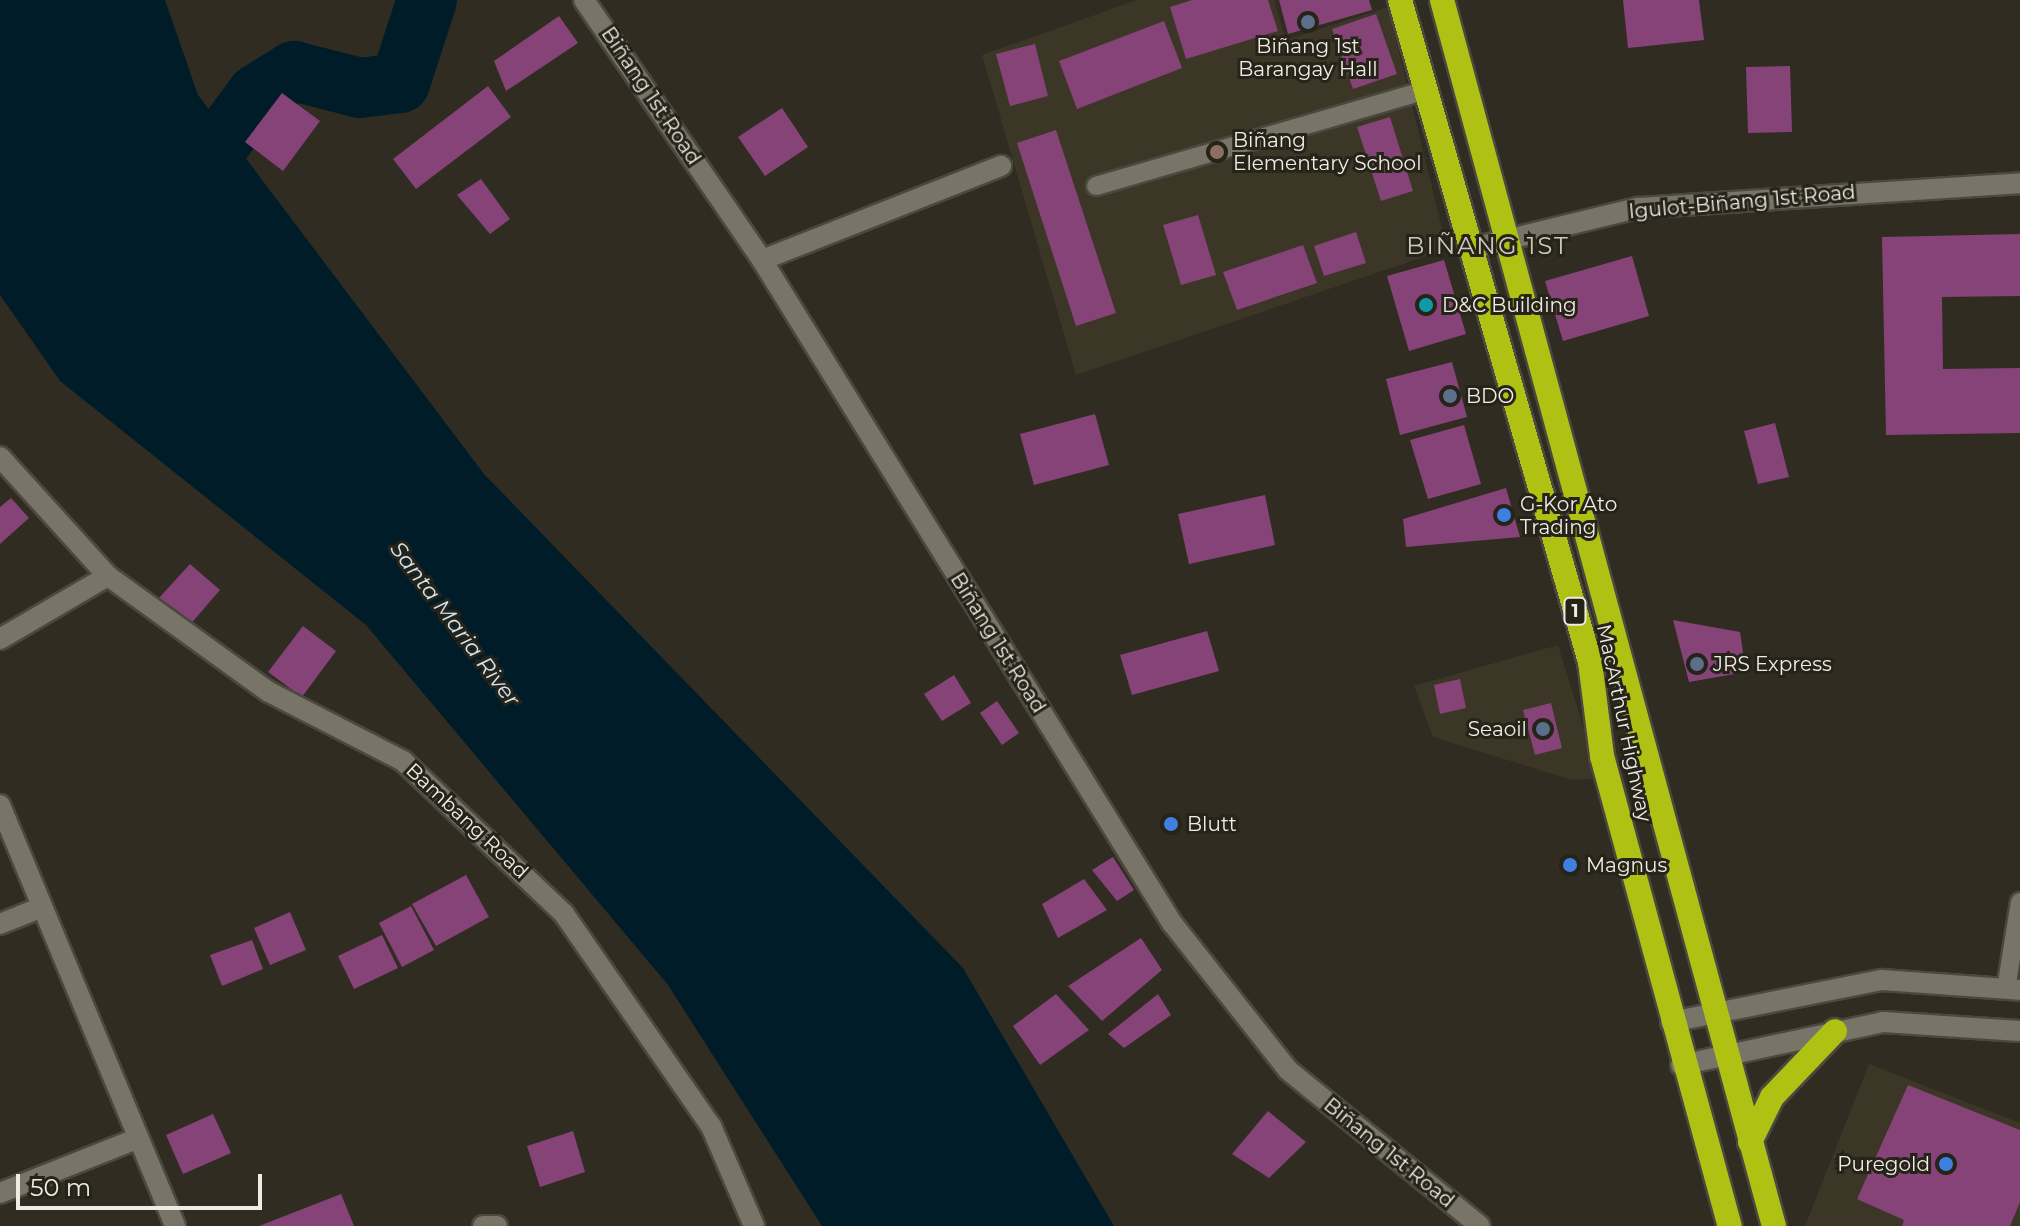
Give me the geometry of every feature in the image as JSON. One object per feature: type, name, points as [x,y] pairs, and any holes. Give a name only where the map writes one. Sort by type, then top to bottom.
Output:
[{"type":"highway","name":"MacArthur Highway","points":[[1400,0],[1468,249],[1590,662],[1602,756],[1681,1065],[1730,1226]]},
{"type":"highway","name":"MacArthur Highway","points":[[1442,0],[1774,1226]]},
{"type":"highway","points":[[1750,1142],[1772,1097],[1835,1031]]},
{"type":"street","name":"Biñang 1st Road","points":[[584,0],[762,260],[1135,867],[1256,1037],[1480,1226]]},
{"type":"street","points":[[762,260],[1001,166]]},
{"type":"street","name":"Igulot-Biñang 1st Road","points":[[1468,249],[1638,208],[2020,183]]},
{"type":"street","name":"Bambang Road","points":[[0,457],[108,576],[269,692],[403,761],[564,914],[711,1126],[754,1226]]},
{"type":"street","points":[[0,639],[108,576]]},
{"type":"street","points":[[0,805],[175,1226]]},
{"type":"street","points":[[0,924],[42,907]]},
{"type":"street","points":[[1671,1022],[1716,1007],[1882,980],[2013,990]]},
{"type":"street","points":[[1681,1065],[1726,1051],[1883,1022],[2020,1031]]},
{"type":"street","points":[[0,1193],[139,1138]]},
{"type":"street","points":[[483,1226],[497,1226]]},
{"type":"lane","points":[[1096,186],[1424,91]]},
{"type":"lane","points":[[2013,990],[2020,902]]},
{"type":"shaded area","name":"Biñang Elementary School","points":[[1137,0],[1274,0],[1286,40],[1388,7],[1447,249],[1076,375],[982,55]]},
{"type":"shaded area","points":[[1558,645],[1599,778],[1572,780],[1433,737],[1414,686]]},
{"type":"shaded area","name":"Puregold","points":[[1869,1064],[2020,1123],[2020,1226],[1805,1226]]},
{"type":"water","name":"Santa Maria River","points":[[0,0],[165,0],[198,95],[484,474],[963,968],[1114,1226],[822,1226],[668,985],[366,625],[60,381],[0,295]]},
{"type":"building","points":[[1192,0],[1268,0],[1278,31],[1186,59],[1170,7]]},
{"type":"building","name":"Biñang 1st Barangay Hall","points":[[1279,0],[1369,0],[1372,10],[1288,34]]},
{"type":"building","points":[[1623,0],[1699,0],[1704,40],[1628,48]]},
{"type":"building","points":[[1376,14],[1397,74],[1353,89],[1332,29]]},
{"type":"building","points":[[559,16],[578,43],[506,91],[494,61]]},
{"type":"building","points":[[1164,21],[1182,68],[1077,109],[1059,61]]},
{"type":"building","points":[[1035,44],[1048,96],[1010,106],[996,54]]},
{"type":"building","points":[[1790,66],[1792,132],[1748,133],[1746,67]]},
{"type":"building","points":[[488,86],[511,117],[416,189],[393,159]]},
{"type":"building","points":[[282,93],[320,121],[283,171],[245,142]]},
{"type":"building","points":[[782,108],[808,147],[765,176],[738,137]]},
{"type":"building","points":[[1390,117],[1413,191],[1381,201],[1357,127]]},
{"type":"building","points":[[1056,130],[1116,313],[1076,326],[1017,143]]},
{"type":"building","points":[[481,179],[510,219],[490,234],[457,195]]},
{"type":"building","points":[[1198,215],[1216,275],[1181,285],[1163,225]]},
{"type":"building","points":[[1356,232],[1366,263],[1324,276],[1314,246]]},
{"type":"building","points":[[2020,234],[2020,296],[1942,297],[1943,369],[2020,368],[2020,433],[1886,435],[1882,237]]},
{"type":"building","points":[[1303,245],[1317,283],[1237,310],[1223,272]]},
{"type":"building","points":[[1632,256],[1649,316],[1563,341],[1545,281]]},
{"type":"building","name":"D&C Building","points":[[1444,260],[1466,334],[1409,351],[1387,276]]},
{"type":"building","points":[[1452,362],[1467,417],[1400,435],[1386,379]]},
{"type":"building","points":[[1095,414],[1109,465],[1034,485],[1020,434]]},
{"type":"building","points":[[1775,423],[1789,477],[1758,484],[1744,431]]},
{"type":"building","points":[[1464,425],[1481,484],[1428,499],[1410,440]]},
{"type":"building","points":[[1506,488],[1520,537],[1406,547],[1403,519]]},
{"type":"building","points":[[1265,495],[1275,545],[1189,564],[1178,514]]},
{"type":"building","points":[[11,498],[29,518],[0,544],[0,507]]},
{"type":"building","points":[[190,564],[220,590],[189,626],[158,599]]},
{"type":"building","points":[[1673,620],[1740,632],[1746,672],[1689,682]]},
{"type":"building","points":[[303,626],[336,651],[302,697],[268,672]]},
{"type":"building","points":[[1207,631],[1219,671],[1132,695],[1120,655]]},
{"type":"building","points":[[954,675],[971,703],[942,721],[924,694]]},
{"type":"building","points":[[1460,679],[1466,708],[1440,714],[1434,685]]},
{"type":"building","points":[[997,701],[1019,733],[1002,745],[980,713]]},
{"type":"building","name":"Seaoil","points":[[1551,703],[1562,748],[1535,755],[1523,710]]},
{"type":"building","points":[[1113,857],[1134,890],[1117,901],[1092,870]]},
{"type":"building","points":[[466,875],[489,917],[436,946],[412,904]]},
{"type":"building","points":[[1084,879],[1107,910],[1058,938],[1042,904]]},
{"type":"building","points":[[411,906],[434,950],[402,967],[379,923]]},
{"type":"building","points":[[290,912],[306,950],[270,965],[254,928]]},
{"type":"building","points":[[382,935],[398,968],[354,989],[338,956]]},
{"type":"building","points":[[1141,938],[1162,970],[1102,1021],[1068,986]]},
{"type":"building","points":[[252,940],[263,969],[222,986],[210,955]]},
{"type":"building","points":[[1056,994],[1089,1030],[1040,1065],[1013,1026]]},
{"type":"building","points":[[1158,994],[1171,1015],[1124,1048],[1108,1034]]},
{"type":"building","name":"Puregold","points":[[1908,1085],[2020,1130],[2020,1202],[2010,1226],[1902,1226],[1904,1220],[1857,1199]]},
{"type":"building","points":[[1268,1111],[1306,1142],[1269,1178],[1232,1154]]},
{"type":"building","points":[[213,1114],[231,1153],[183,1174],[166,1135]]},
{"type":"building","points":[[573,1131],[585,1172],[540,1187],[527,1146]]},
{"type":"building","points":[[341,1194],[354,1226],[259,1226]]},
{"type":"waterway","points":[[178,200],[257,94],[294,71],[360,88],[400,83],[427,0]]},
{"type":"place","name":"Biñang 1st Barangay Hall","points":[[1308,22]]},
{"type":"place","name":"Biñang Elementary School","points":[[1217,152]]},
{"type":"place","name":"D&C Building","points":[[1426,305]]},
{"type":"place","name":"BDO","points":[[1450,396]]},
{"type":"place","name":"G-Kor Ato Trading","points":[[1504,515]]},
{"type":"place","name":"JRS Express","points":[[1697,664]]},
{"type":"place","name":"Seaoil","points":[[1543,729]]},
{"type":"place","name":"Blutt","points":[[1171,824]]},
{"type":"place","name":"Magnus","points":[[1570,865]]},
{"type":"place","name":"Puregold","points":[[1946,1164]]},
{"type":"district","name":"BIÑANG 1ST","points":[[1488,246]]}]
